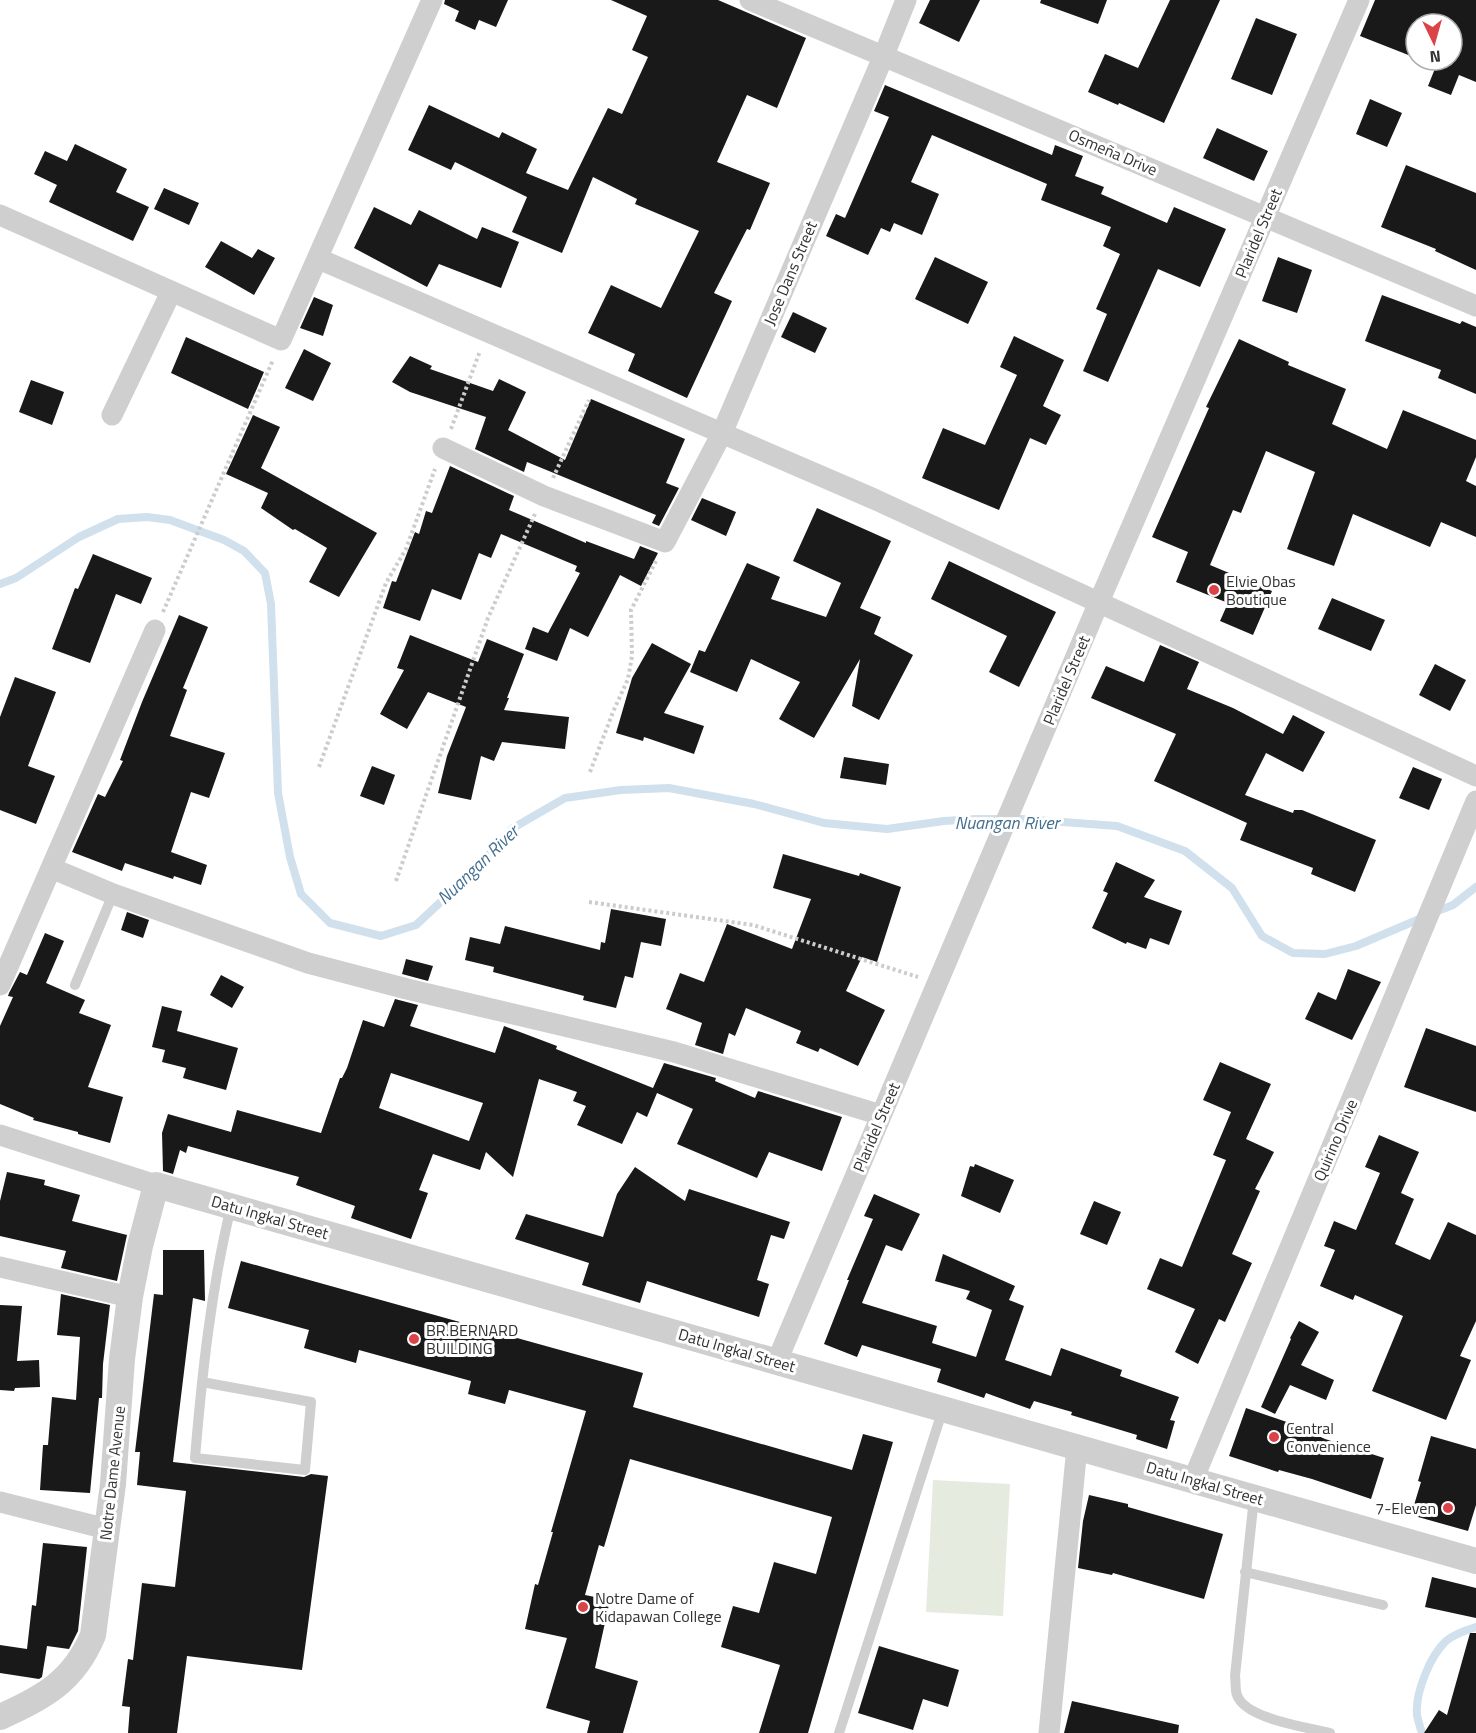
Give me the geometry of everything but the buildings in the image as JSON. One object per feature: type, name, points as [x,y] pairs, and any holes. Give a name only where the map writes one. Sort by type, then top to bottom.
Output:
[{"type":"street","points":[[0,215],[281,340],[319,259],[432,0]]},
{"type":"street","name":"Osmeña Drive","points":[[750,0],[1476,306]]},
{"type":"street","name":"Jose Dans Street","points":[[665,542],[722,433],[906,0]]},
{"type":"street","name":"Plaridel Street","points":[[777,1361],[1099,602],[1359,0]]},
{"type":"street","points":[[319,259],[874,499],[1476,776]]},
{"type":"street","points":[[112,415],[171,292]]},
{"type":"street","points":[[443,448],[544,496],[665,542]]},
{"type":"street","points":[[0,986],[155,630]]},
{"type":"street","name":"Quirino Drive","points":[[1193,1480],[1476,801]]},
{"type":"street","points":[[51,868],[113,894],[308,963],[407,989],[674,1052],[881,1115]]},
{"type":"street","name":"Datu Ingkal Street","points":[[0,1135],[156,1185],[1476,1561]]},
{"type":"street","name":"Notre Dame Avenue","points":[[0,1717],[52,1690],[71,1673],[86,1653],[93,1635],[113,1484],[122,1359],[130,1297],[156,1185]]},
{"type":"street","points":[[0,1267],[130,1297]]},
{"type":"street","points":[[1049,1733],[1077,1447]]},
{"type":"street","points":[[0,1502],[107,1529]]},
{"type":"lane","points":[[75,985],[113,894]]},
{"type":"lane","points":[[202,1382],[310,1402],[304,1470],[195,1458],[202,1382],[221,1248],[231,1206]]},
{"type":"lane","points":[[842,1732],[943,1409]]},
{"type":"lane","points":[[1254,1498],[1235,1676],[1237,1696],[1249,1709],[1264,1717],[1330,1733]]},
{"type":"lane","points":[[1245,1572],[1383,1605]]},
{"type":"path","points":[[319,767],[386,583],[406,549],[488,331]]},
{"type":"path","points":[[155,630],[281,340]]},
{"type":"path","points":[[396,881],[488,618],[598,379]]},
{"type":"path","points":[[590,772],[628,679],[632,656],[632,610],[665,542]]},
{"type":"path","points":[[589,902],[753,926],[937,983]]},
{"type":"shaded area","points":[[933,1480],[1010,1484],[1003,1616],[926,1612]]},
{"type":"waterway","name":"Nuangan River","points":[[0,584],[16,578],[79,537],[118,519],[147,517],[170,520],[224,540],[244,551],[265,573],[271,604],[278,793],[290,857],[301,894],[330,923],[381,936],[416,925],[475,870],[513,828],[565,798],[621,790],[669,788],[754,804],[824,823],[887,829],[976,819],[1022,819],[1117,826],[1185,851],[1232,888],[1262,936],[1293,953],[1325,954],[1356,946],[1424,917]]},
{"type":"waterway","name":"Nuangan River","points":[[1435,912],[1453,905],[1476,887]]},
{"type":"waterway","points":[[1422,1733],[1417,1715],[1418,1696],[1429,1665],[1446,1641],[1456,1634],[1476,1627]]},
{"type":"place","name":"Elvie Obas Boutique","points":[[1214,590]]},
{"type":"place","name":"BR.BERNARD BUILDING","points":[[414,1339]]},
{"type":"place","name":"Central Convenience","points":[[1274,1437]]},
{"type":"place","name":"7-Eleven","points":[[1448,1508]]},
{"type":"place","name":"Notre Dame of Kidapawan College","points":[[583,1607]]}]
